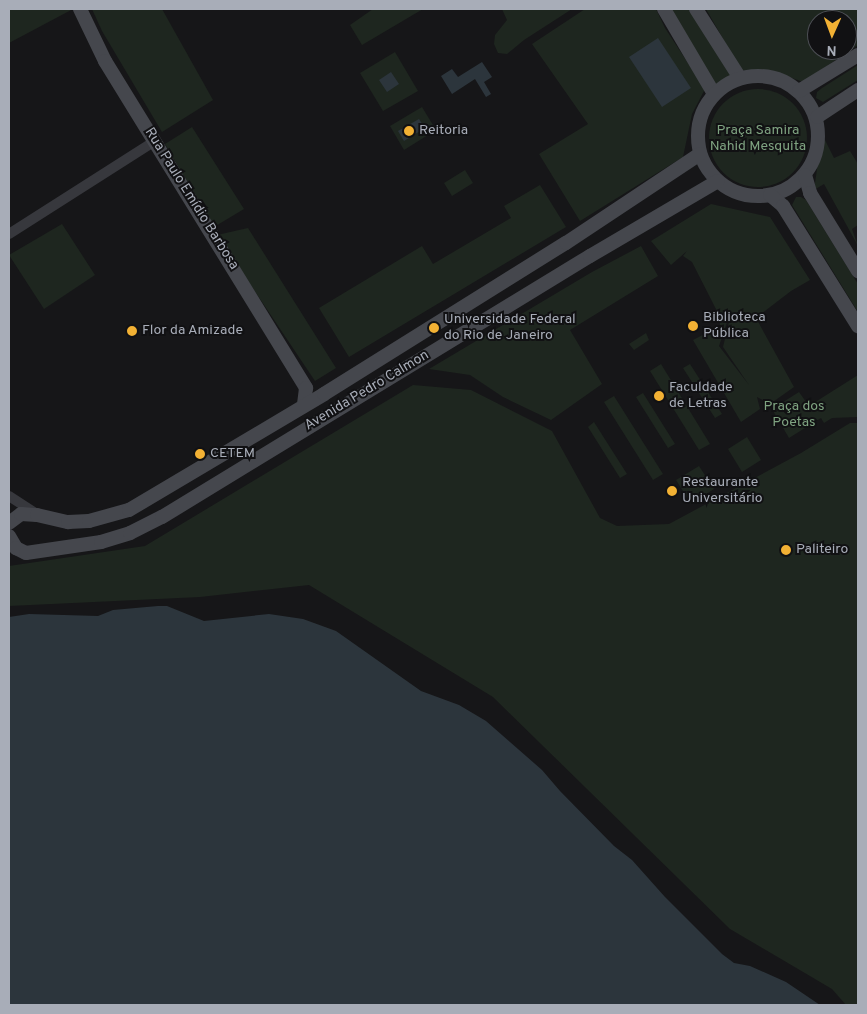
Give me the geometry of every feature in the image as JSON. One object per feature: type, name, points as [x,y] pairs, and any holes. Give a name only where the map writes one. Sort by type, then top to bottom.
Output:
[{"type":"street","name":"Rua Paulo Emídio Barbosa","points":[[80,9],[105,62],[306,388]]},
{"type":"street","points":[[664,9],[714,94]]},
{"type":"street","points":[[696,9],[740,78]]},
{"type":"street","points":[[799,92],[858,55]]},
{"type":"street","points":[[755,75],[771,77],[786,82],[799,92],[817,117],[818,146],[805,175],[788,188],[770,195],[751,196],[733,191],[718,181],[707,168],[700,154],[697,138],[699,122],[705,107],[714,94],[726,84],[740,78],[755,75]]},
{"type":"street","points":[[817,117],[858,90]]},
{"type":"street","points":[[9,234],[155,142]]},
{"type":"street","name":"Avenida Pedro Calmon","points":[[9,523],[21,514],[38,515],[68,522],[89,521],[129,510],[324,394],[566,243],[700,154]]},
{"type":"street","points":[[805,175],[810,193],[858,272]]},
{"type":"street","name":"Avenida Pedro Calmon","points":[[26,553],[101,542],[130,533],[162,518],[574,266],[718,181]]},
{"type":"street","points":[[770,195],[783,206],[858,326]]},
{"type":"street","points":[[304,405],[306,388],[324,394]]},
{"type":"street","points":[[9,496],[38,515]]},
{"type":"street","points":[[9,536],[16,548],[26,553]]},
{"type":"street","points":[[9,555],[26,553]]},
{"type":"green space","points":[[9,9],[73,9],[9,43]]},
{"type":"green space","points":[[92,9],[162,9],[213,100],[162,132],[102,31]]},
{"type":"green space","points":[[373,9],[423,9],[362,45],[350,25]]},
{"type":"green space","points":[[502,9],[572,9],[524,40],[507,54],[498,53],[494,44],[495,35],[507,20]]},
{"type":"green space","points":[[585,9],[656,9],[665,28],[705,89],[692,114],[683,157],[580,221],[539,154],[588,124],[532,44]]},
{"type":"green space","points":[[664,9],[696,9],[740,78],[726,84],[714,94]]},
{"type":"green space","points":[[706,9],[858,9],[857,46],[857,10],[807,10],[807,60],[836,60],[803,82],[778,73],[741,70]]},
{"type":"green space","points":[[395,52],[418,91],[383,111],[360,73]]},
{"type":"green space","points":[[858,65],[858,80],[823,102],[816,98],[817,92],[822,88]]},
{"type":"green space","name":"Praça Samira Nahid Mesquita","points":[[748,89],[768,89],[777,92],[793,103],[804,119],[807,128],[807,148],[804,157],[793,173],[777,184],[768,187],[748,187],[731,179],[717,165],[709,148],[709,128],[717,111],[731,97]]},
{"type":"green space","points":[[422,107],[436,130],[404,150],[390,126]]},
{"type":"green space","points":[[192,127],[244,209],[214,227],[165,144]]},
{"type":"green space","points":[[822,134],[834,158],[850,151],[858,164],[858,225],[852,229],[858,246],[824,184],[814,190]]},
{"type":"green space","points":[[465,170],[473,183],[452,196],[444,183]]},
{"type":"green space","points":[[540,185],[566,227],[349,357],[319,308],[422,246],[433,264],[511,218],[504,206]]},
{"type":"green space","points":[[796,197],[806,200],[858,284],[858,312],[792,205]]},
{"type":"green space","points":[[711,204],[770,217],[810,280],[791,291],[756,318],[794,387],[770,404],[757,397],[760,409],[741,422],[693,340],[720,326],[720,317],[692,262],[683,256],[687,251],[671,265],[651,241]],"holes":[[[750,318],[729,322],[723,347],[749,385],[719,346],[728,319]]]},
{"type":"green space","points":[[62,224],[95,275],[44,309],[9,255]]},
{"type":"green space","points":[[248,228],[336,368],[315,381],[217,235]]},
{"type":"green space","points":[[641,246],[658,276],[570,330],[602,384],[551,420],[503,397],[470,375],[429,369],[592,272]]},
{"type":"green space","points":[[646,333],[649,340],[634,350],[629,344]]},
{"type":"green space","points":[[661,364],[710,444],[699,450],[650,371]]},
{"type":"green space","points":[[690,364],[722,414],[715,418],[683,368]]},
{"type":"green space","name":"Praça dos Poetas","points":[[858,375],[858,417],[832,418],[824,423],[821,418],[789,438],[772,409],[799,392],[809,406]]},
{"type":"green space","points":[[413,385],[471,390],[552,431],[600,518],[617,526],[669,524],[801,453],[850,423],[858,423],[858,1005],[846,1005],[832,989],[730,929],[493,697],[309,585],[200,597],[9,606],[9,566],[145,546]]},
{"type":"green space","points":[[643,393],[675,444],[668,448],[636,397]]},
{"type":"green space","points":[[614,396],[663,474],[653,480],[604,402]]},
{"type":"green space","points":[[594,422],[627,474],[620,478],[588,427]]},
{"type":"green space","points":[[747,437],[761,460],[742,472],[728,449]]},
{"type":"green space","points":[[699,466],[714,489],[691,504],[676,480]]},
{"type":"shaded area","points":[[658,38],[691,88],[662,107],[629,57]]},
{"type":"shaded area","points":[[482,62],[492,77],[484,82],[491,94],[486,97],[475,79],[452,94],[441,76],[452,69],[458,77]]},
{"type":"shaded area","points":[[391,72],[399,84],[387,92],[379,80]]},
{"type":"shaded area","points":[[419,119],[425,128],[404,141],[398,131]]},
{"type":"shaded area","points":[[167,606],[204,621],[269,614],[303,619],[336,631],[421,691],[459,705],[486,721],[542,770],[560,791],[614,846],[632,860],[665,897],[722,954],[734,963],[750,966],[786,982],[820,1005],[9,1005],[9,617],[29,614],[98,616],[113,610]]},
{"type":"place","name":"Reitoria","points":[[409,131]]},
{"type":"place","name":"Biblioteca Pública","points":[[693,326]]},
{"type":"place","name":"Universidade Federal do Rio de Janeiro","points":[[434,328]]},
{"type":"place","name":"Flor da Amizade","points":[[132,331]]},
{"type":"place","name":"Faculdade de Letras","points":[[659,396]]},
{"type":"place","name":"CETEM","points":[[200,454]]},
{"type":"place","name":"Restaurante Universitário","points":[[672,491]]},
{"type":"place","name":"Paliteiro","points":[[786,550]]}]
